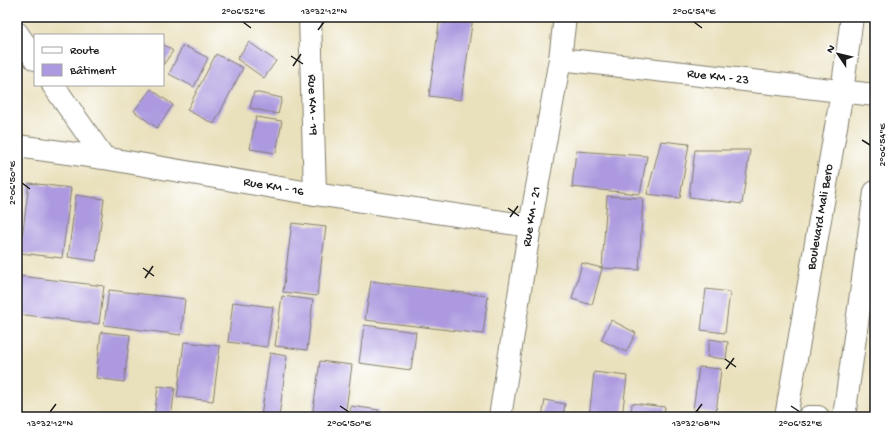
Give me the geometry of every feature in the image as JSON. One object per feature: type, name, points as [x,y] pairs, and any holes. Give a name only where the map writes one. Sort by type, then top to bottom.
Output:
[{"type":"street","name":"Rue KM - 19","points":[[310,17],[315,194]]},
{"type":"street","name":"Rue KM - 21","points":[[500,417],[530,226],[560,59],[565,17]]},
{"type":"street","name":"Boulevard Mali Bero","points":[[786,417],[842,92],[852,17]]},
{"type":"street","points":[[17,33],[34,58]]},
{"type":"street","name":"Rue KM - 23","points":[[560,59],[875,95]]},
{"type":"street","points":[[54,86],[104,158]]},
{"type":"street","name":"Rue KM - 16","points":[[17,146],[104,158],[315,194],[530,226]]},
{"type":"street","points":[[844,417],[875,192]]},
{"type":"street","points":[[810,417],[818,417]]},
{"type":"building","points":[[440,17],[473,17],[461,100],[429,96]]},
{"type":"building","points":[[249,42],[276,61],[264,78],[237,59]]},
{"type":"building","points":[[164,45],[173,51],[164,64]]},
{"type":"building","points":[[183,45],[208,58],[194,87],[169,74]]},
{"type":"building","points":[[216,54],[243,68],[214,124],[187,110]]},
{"type":"building","points":[[151,89],[173,105],[157,128],[134,111]]},
{"type":"building","points":[[254,92],[282,98],[278,114],[250,108]]},
{"type":"building","points":[[256,117],[282,121],[276,153],[250,149]]},
{"type":"building","points":[[661,141],[689,144],[680,198],[647,194]]},
{"type":"building","points":[[695,150],[750,150],[742,204],[689,197]]},
{"type":"building","points":[[576,151],[647,156],[640,194],[572,187]]},
{"type":"building","points":[[29,183],[71,188],[62,258],[20,253]]},
{"type":"building","points":[[76,195],[104,199],[96,261],[68,257]]},
{"type":"building","points":[[607,196],[643,198],[639,270],[602,268]]},
{"type":"building","points":[[292,223],[326,227],[317,296],[283,292]]},
{"type":"building","points":[[582,263],[602,268],[592,305],[572,299]]},
{"type":"building","points":[[20,276],[104,286],[99,324],[17,314]]},
{"type":"building","points":[[371,281],[488,296],[483,334],[365,320]]},
{"type":"building","points":[[706,289],[730,292],[725,333],[701,330]]},
{"type":"building","points":[[109,290],[185,299],[181,335],[104,325]]},
{"type":"building","points":[[282,296],[313,300],[307,350],[275,346]]},
{"type":"building","points":[[233,302],[273,307],[267,347],[228,342]]},
{"type":"building","points":[[611,320],[636,333],[626,352],[601,340]]},
{"type":"building","points":[[364,325],[416,332],[411,370],[359,363]]},
{"type":"building","points":[[101,332],[130,335],[124,382],[96,378]]},
{"type":"building","points":[[710,339],[728,342],[726,359],[707,357]]},
{"type":"building","points":[[184,342],[220,346],[213,401],[177,397]]},
{"type":"building","points":[[270,353],[287,356],[279,417],[261,417]]},
{"type":"building","points":[[320,361],[352,365],[345,417],[312,417]]},
{"type":"building","points":[[699,367],[721,369],[716,413],[693,410]]},
{"type":"building","points":[[594,372],[627,376],[622,417],[589,417]]},
{"type":"building","points":[[158,386],[175,388],[171,417],[154,417]]},
{"type":"building","points":[[545,400],[565,404],[563,417],[542,417]]},
{"type":"building","points":[[632,403],[665,407],[664,417],[631,417]]},
{"type":"building","points":[[351,406],[379,410],[378,417],[349,417]]}]
